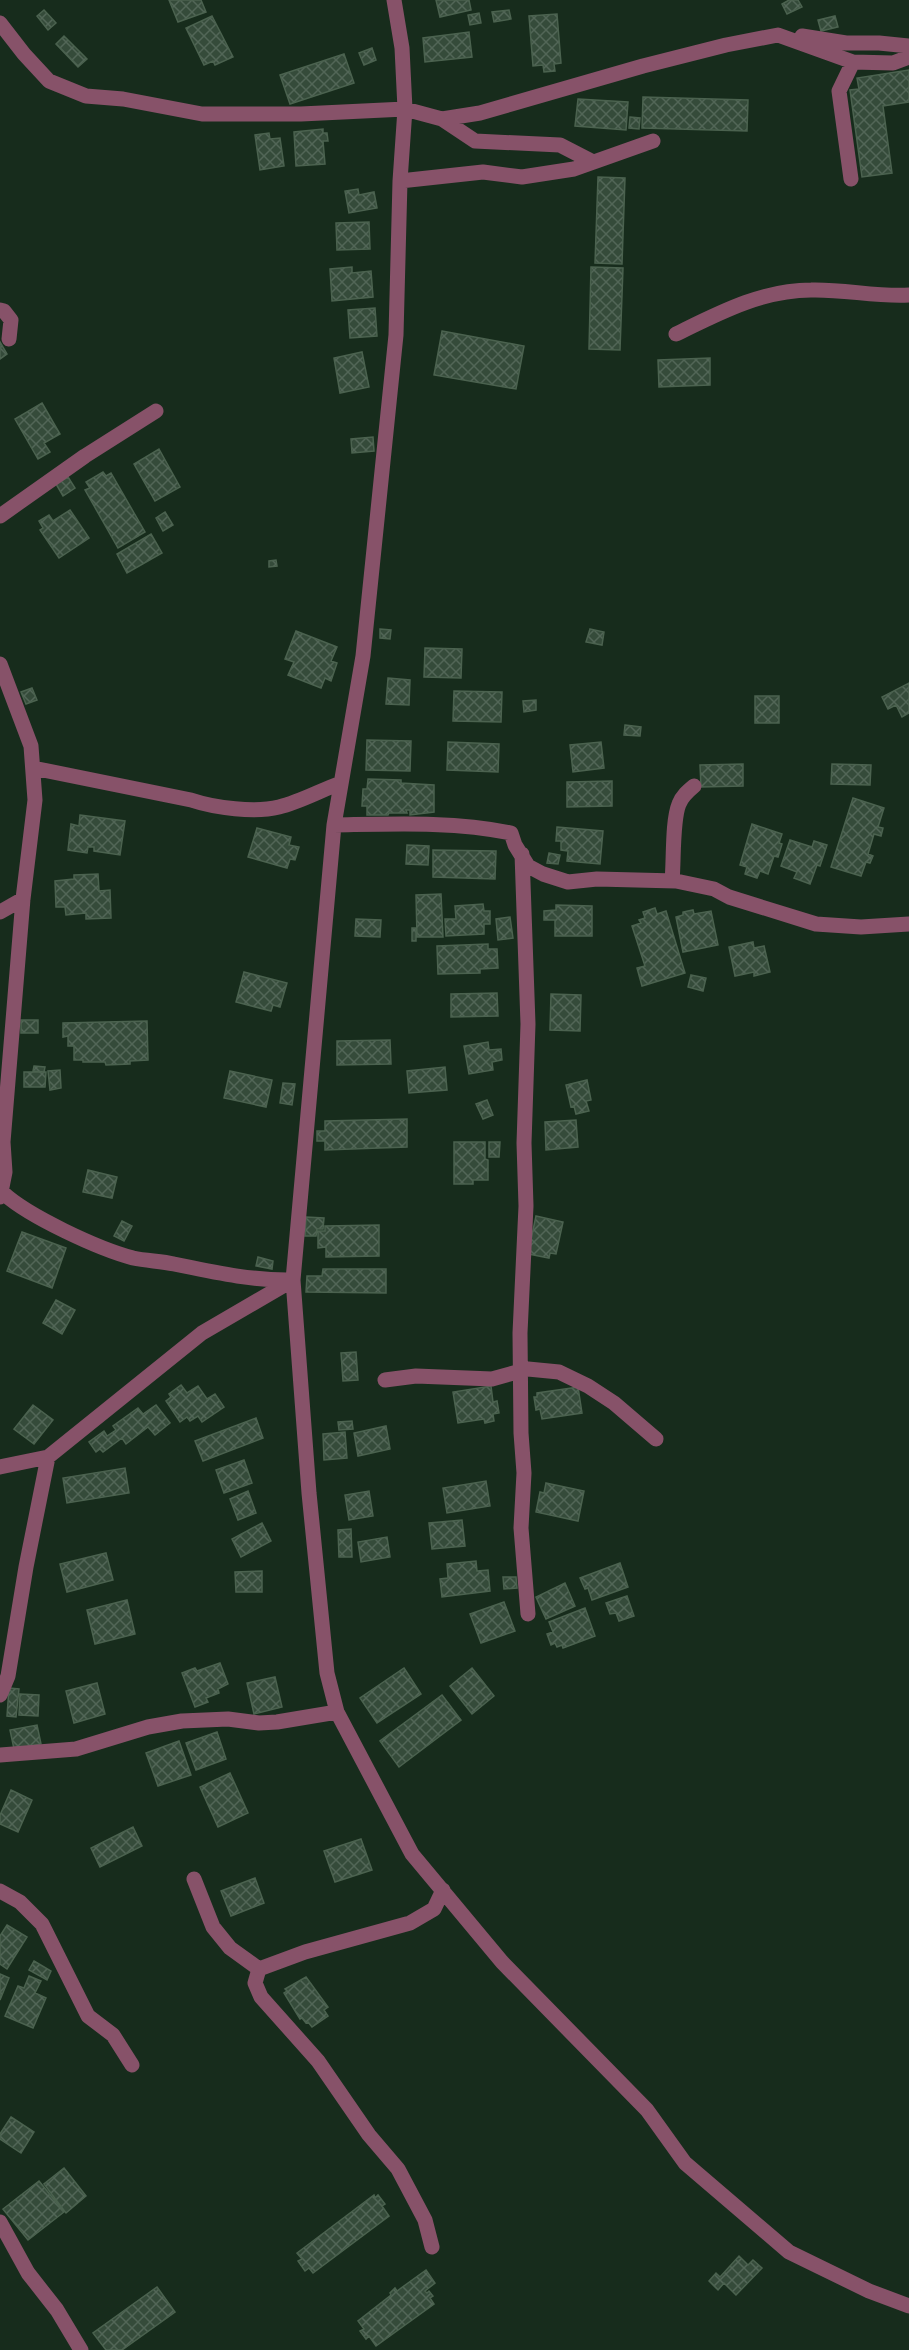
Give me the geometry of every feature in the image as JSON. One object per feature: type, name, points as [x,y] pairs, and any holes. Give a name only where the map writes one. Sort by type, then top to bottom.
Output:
[{"type":"street","points":[[394,0],[402,48],[405,109],[400,181],[396,335],[363,656],[334,825],[293,1280],[322,1638],[327,1673],[337,1712],[412,1854],[502,1962],[646,2110],[685,2163],[789,2252],[869,2290],[909,2306]]},
{"type":"street","points":[[0,23],[49,81],[86,96],[123,99],[202,114],[301,114],[405,109],[442,119],[476,141],[560,145],[593,162]]},
{"type":"street","points":[[442,119],[480,114],[643,66],[726,45],[778,35],[846,43],[909,46]]},
{"type":"street","points":[[778,35],[853,62],[893,63],[909,57]]},
{"type":"street","points":[[851,179],[839,91],[853,62]]},
{"type":"street","points":[[400,181],[483,172],[522,177],[574,169],[653,141]]},
{"type":"street","points":[[676,334],[759,296],[811,290],[890,297],[909,295]]},
{"type":"street","points":[[0,310],[4,311],[10,320],[9,339]]},
{"type":"street","points":[[0,516],[85,456],[156,411]]},
{"type":"street","points":[[0,664],[31,746],[35,800],[23,899],[3,1142],[5,1172],[1,1195],[73,1235],[134,1258],[168,1262],[224,1275],[293,1280]]},
{"type":"street","points":[[33,768],[191,800],[209,806],[266,810],[341,783]]},
{"type":"street","points":[[672,881],[676,816],[679,804],[694,786]]},
{"type":"street","points":[[334,825],[416,824],[495,830],[511,833],[515,845],[528,866],[543,874],[568,882],[597,879],[672,881],[714,889],[729,897],[816,924],[852,927],[909,924]]},
{"type":"street","points":[[522,854],[528,1024],[524,1143],[526,1206],[521,1285],[520,1372],[524,1473],[521,1528],[528,1614]]},
{"type":"street","points":[[0,912],[23,899]]},
{"type":"street","points":[[0,1467],[48,1457],[202,1334],[293,1280]]},
{"type":"street","points":[[385,1380],[416,1376],[492,1379],[528,1370],[559,1372],[588,1386],[614,1403],[656,1438]]},
{"type":"street","points":[[0,1695],[8,1676],[26,1567],[48,1457]]},
{"type":"street","points":[[0,1755],[76,1749],[148,1727],[182,1721],[228,1719],[259,1723],[277,1722],[337,1712]]},
{"type":"street","points":[[194,1879],[213,1927],[230,1948],[259,1969]]},
{"type":"street","points":[[259,1969],[305,1952],[410,1923],[434,1908],[443,1890]]},
{"type":"street","points":[[0,1891],[20,1902],[42,1924],[88,2016],[113,2035],[132,2066]]},
{"type":"street","points":[[259,1969],[255,1983],[261,1997],[318,2061],[369,2134],[398,2169],[424,2220],[432,2247]]},
{"type":"street","points":[[0,2222],[28,2273],[57,2310],[81,2350]]},
{"type":"building","points":[[169,0],[201,0],[206,12],[178,22]]},
{"type":"building","points":[[436,0],[469,0],[471,10],[440,17]]},
{"type":"building","points":[[789,0],[798,0],[802,7],[787,14],[782,4]]},
{"type":"building","points":[[44,10],[56,23],[48,30],[37,16]]},
{"type":"building","points":[[509,10],[511,19],[494,22],[492,12]]},
{"type":"building","points":[[479,13],[481,23],[470,25],[468,15]]},
{"type":"building","points":[[557,14],[561,63],[554,64],[555,71],[544,72],[543,65],[533,66],[529,16]]},
{"type":"building","points":[[212,16],[233,57],[215,65],[213,61],[204,65],[186,28]]},
{"type":"building","points":[[835,16],[838,27],[821,31],[818,20]]},
{"type":"building","points":[[469,32],[472,57],[425,62],[423,38]]},
{"type":"building","points":[[64,36],[87,59],[78,67],[56,44]]},
{"type":"building","points":[[372,48],[376,60],[364,65],[359,53]]},
{"type":"building","points":[[344,54],[354,83],[290,104],[280,75]]},
{"type":"building","points":[[909,70],[909,102],[883,106],[892,173],[862,177],[850,90],[859,89],[857,78]]},
{"type":"building","points":[[643,97],[748,100],[747,131],[642,128]]},
{"type":"building","points":[[578,99],[628,102],[626,130],[575,126]]},
{"type":"building","points":[[630,117],[640,118],[639,129],[629,128]]},
{"type":"building","points":[[323,129],[323,133],[327,133],[328,141],[323,141],[325,164],[296,166],[294,132]]},
{"type":"building","points":[[269,133],[270,139],[280,138],[284,166],[260,170],[255,135]]},
{"type":"building","points":[[598,177],[625,178],[622,264],[595,263]]},
{"type":"building","points":[[358,189],[359,195],[374,192],[377,208],[349,213],[345,191]]},
{"type":"building","points":[[369,222],[370,249],[337,250],[336,223]]},
{"type":"building","points":[[352,267],[352,273],[371,271],[373,297],[332,301],[330,269]]},
{"type":"building","points":[[591,267],[623,268],[620,350],[589,349]]},
{"type":"building","points":[[375,308],[377,336],[350,338],[348,310]]},
{"type":"building","points":[[442,331],[524,346],[516,389],[434,375]]},
{"type":"building","points":[[0,342],[7,354],[0,359]]},
{"type":"building","points":[[362,352],[369,387],[340,393],[334,358]]},
{"type":"building","points":[[710,358],[710,385],[659,387],[658,360]]},
{"type":"building","points":[[42,403],[60,434],[44,443],[50,452],[38,459],[15,419]]},
{"type":"building","points":[[373,437],[374,451],[352,453],[351,439]]},
{"type":"building","points":[[159,449],[180,487],[155,501],[134,464]]},
{"type":"building","points":[[103,472],[106,476],[111,473],[145,532],[118,548],[85,490],[90,488],[86,482]]},
{"type":"building","points":[[68,477],[75,488],[63,496],[56,484]]},
{"type":"building","points":[[70,510],[89,538],[59,558],[40,530],[43,528],[39,521],[49,515],[53,521]]},
{"type":"building","points":[[165,512],[173,525],[163,531],[156,518]]},
{"type":"building","points":[[151,534],[162,553],[127,573],[117,554]]},
{"type":"building","points":[[276,560],[277,566],[269,567],[269,561]]},
{"type":"building","points":[[380,629],[391,630],[390,639],[380,638]]},
{"type":"building","points":[[590,629],[604,632],[602,645],[586,642]]},
{"type":"building","points":[[296,631],[337,647],[331,661],[337,663],[331,681],[325,678],[321,688],[288,675],[294,662],[285,659]]},
{"type":"building","points":[[425,648],[462,649],[461,678],[424,677]]},
{"type":"building","points":[[388,678],[410,680],[409,705],[386,704]]},
{"type":"building","points":[[909,683],[909,713],[902,717],[896,705],[888,709],[882,697]]},
{"type":"building","points":[[32,688],[37,700],[26,704],[21,692]]},
{"type":"building","points":[[454,691],[502,692],[501,722],[453,721]]},
{"type":"building","points":[[755,696],[779,696],[779,723],[755,723]]},
{"type":"building","points":[[536,700],[536,710],[524,712],[523,701]]},
{"type":"building","points":[[625,725],[641,727],[640,736],[624,735]]},
{"type":"building","points":[[367,740],[411,741],[410,771],[366,770]]},
{"type":"building","points":[[448,742],[499,744],[498,772],[447,770]]},
{"type":"building","points":[[601,742],[604,768],[573,772],[570,745]]},
{"type":"building","points":[[743,764],[743,786],[701,787],[700,765]]},
{"type":"building","points":[[832,764],[871,765],[870,785],[831,784]]},
{"type":"building","points":[[368,779],[401,780],[401,783],[434,785],[434,812],[410,815],[410,810],[406,810],[407,813],[367,815],[367,806],[362,806],[363,789],[367,789]]},
{"type":"building","points":[[612,781],[612,806],[567,807],[567,782]]},
{"type":"building","points":[[853,798],[884,808],[878,827],[883,828],[881,836],[874,834],[868,854],[873,856],[870,863],[866,862],[861,876],[831,867]]},
{"type":"building","points":[[80,815],[125,821],[120,855],[94,851],[94,847],[88,847],[87,853],[68,850],[71,824],[79,826]]},
{"type":"building","points":[[752,824],[782,834],[778,857],[774,856],[768,874],[760,871],[757,878],[745,874],[747,867],[740,865]]},
{"type":"building","points":[[557,827],[603,831],[600,864],[567,861],[568,851],[561,850],[561,841],[556,841]]},
{"type":"building","points":[[257,828],[291,837],[289,845],[299,847],[295,860],[290,859],[287,868],[248,857]]},
{"type":"building","points":[[790,840],[812,847],[814,841],[827,845],[820,866],[817,865],[810,884],[794,878],[797,872],[781,866]]},
{"type":"building","points":[[407,845],[429,846],[428,865],[406,864]]},
{"type":"building","points":[[433,850],[496,851],[495,879],[433,877]]},
{"type":"building","points":[[549,853],[560,855],[558,864],[547,863]]},
{"type":"building","points":[[98,874],[99,891],[110,890],[111,918],[86,919],[86,913],[66,915],[65,907],[56,907],[55,881],[74,879],[74,875]]},
{"type":"building","points":[[441,894],[443,937],[417,937],[416,895]]},
{"type":"building","points":[[483,904],[484,911],[490,911],[490,924],[484,924],[484,934],[446,936],[445,919],[456,919],[455,906]]},
{"type":"building","points":[[556,905],[592,906],[592,936],[555,936],[555,920],[544,920],[544,911],[556,910]]},
{"type":"building","points":[[655,908],[657,914],[666,911],[685,973],[642,986],[637,968],[645,966],[632,926],[641,923],[639,920],[645,918],[643,912]]},
{"type":"building","points":[[693,910],[694,914],[711,911],[718,945],[683,952],[676,917],[683,915],[683,912]]},
{"type":"building","points":[[510,917],[513,938],[498,940],[496,919]]},
{"type":"building","points":[[356,919],[381,920],[380,937],[355,936]]},
{"type":"building","points":[[412,928],[416,928],[416,941],[412,941]]},
{"type":"building","points":[[753,942],[754,948],[764,946],[770,972],[754,976],[754,972],[735,976],[729,947]]},
{"type":"building","points":[[488,944],[488,949],[497,949],[498,968],[480,969],[480,973],[438,974],[437,946]]},
{"type":"building","points":[[244,972],[287,983],[280,1007],[273,1005],[271,1011],[236,1002]]},
{"type":"building","points":[[691,975],[706,978],[703,991],[688,987]]},
{"type":"building","points":[[497,993],[498,1016],[451,1017],[451,994]]},
{"type":"building","points":[[551,994],[581,995],[580,1031],[550,1030]]},
{"type":"building","points":[[21,1020],[38,1020],[38,1033],[21,1033]]},
{"type":"building","points":[[147,1021],[148,1060],[130,1061],[130,1064],[106,1065],[105,1062],[74,1060],[74,1046],[68,1046],[68,1036],[63,1037],[63,1023]]},
{"type":"building","points":[[390,1040],[391,1064],[337,1065],[337,1041]]},
{"type":"building","points":[[488,1042],[489,1050],[501,1049],[502,1060],[492,1062],[493,1070],[469,1074],[464,1046]]},
{"type":"building","points":[[34,1066],[45,1067],[44,1072],[33,1071]]},
{"type":"building","points":[[445,1067],[447,1090],[409,1093],[407,1071]]},
{"type":"building","points":[[60,1070],[61,1088],[50,1090],[48,1071]]},
{"type":"building","points":[[230,1071],[272,1080],[266,1107],[224,1098]]},
{"type":"building","points":[[24,1072],[46,1072],[45,1087],[24,1087]]},
{"type":"building","points":[[587,1080],[591,1100],[586,1101],[589,1111],[576,1114],[574,1106],[571,1107],[566,1085]]},
{"type":"building","points":[[283,1083],[295,1084],[292,1105],[280,1103]]},
{"type":"building","points":[[487,1100],[493,1115],[483,1119],[476,1104]]},
{"type":"building","points":[[407,1119],[407,1147],[325,1150],[325,1141],[317,1141],[317,1131],[325,1131],[325,1121]]},
{"type":"building","points":[[576,1120],[578,1147],[546,1150],[545,1122]]},
{"type":"building","points":[[454,1142],[485,1142],[488,1180],[473,1180],[473,1184],[454,1184]]},
{"type":"building","points":[[489,1142],[500,1142],[499,1157],[489,1157]]},
{"type":"building","points":[[88,1170],[117,1177],[112,1198],[83,1192]]},
{"type":"building","points":[[536,1216],[563,1222],[556,1254],[550,1253],[549,1258],[528,1254]]},
{"type":"building","points":[[306,1217],[324,1218],[323,1229],[317,1229],[316,1236],[305,1236]]},
{"type":"building","points":[[122,1221],[132,1226],[124,1241],[114,1236]]},
{"type":"building","points":[[379,1225],[379,1256],[326,1257],[326,1247],[318,1248],[318,1231],[325,1231],[325,1226]]},
{"type":"building","points":[[22,1232],[66,1248],[52,1288],[7,1271]]},
{"type":"building","points":[[258,1257],[273,1261],[272,1269],[256,1266]]},
{"type":"building","points":[[323,1269],[386,1269],[386,1293],[306,1292],[307,1276],[322,1276]]},
{"type":"building","points":[[56,1300],[75,1310],[62,1334],[43,1323]]},
{"type":"building","points":[[356,1352],[358,1380],[343,1381],[341,1353]]},
{"type":"building","points":[[181,1385],[187,1393],[198,1386],[207,1399],[215,1394],[224,1407],[202,1422],[198,1416],[190,1421],[187,1417],[180,1422],[166,1401],[171,1397],[169,1394]]},
{"type":"building","points":[[491,1386],[493,1402],[497,1401],[499,1413],[493,1414],[494,1421],[485,1423],[484,1419],[458,1423],[453,1392]]},
{"type":"building","points":[[578,1387],[582,1413],[542,1419],[540,1409],[536,1410],[534,1397],[537,1397],[537,1393]]},
{"type":"building","points":[[33,1405],[53,1420],[34,1444],[14,1429]]},
{"type":"building","points":[[156,1405],[170,1423],[155,1435],[148,1427],[126,1444],[122,1438],[103,1452],[100,1449],[96,1452],[89,1442],[104,1431],[107,1436],[116,1430],[113,1426],[138,1408],[143,1414]]},
{"type":"building","points":[[256,1418],[263,1438],[203,1461],[195,1441]]},
{"type":"building","points":[[352,1421],[353,1429],[339,1430],[338,1422]]},
{"type":"building","points":[[386,1426],[390,1449],[358,1456],[354,1433]]},
{"type":"building","points":[[345,1432],[347,1458],[324,1460],[323,1434]]},
{"type":"building","points":[[244,1460],[252,1483],[224,1493],[216,1470]]},
{"type":"building","points":[[125,1468],[129,1493],[67,1503],[63,1478]]},
{"type":"building","points":[[486,1481],[490,1506],[447,1513],[443,1488]]},
{"type":"building","points":[[546,1483],[584,1491],[578,1521],[536,1512],[540,1492],[544,1493]]},
{"type":"building","points":[[248,1491],[256,1513],[238,1520],[230,1499]]},
{"type":"building","points":[[369,1491],[373,1516],[349,1520],[345,1495]]},
{"type":"building","points":[[462,1520],[465,1546],[432,1549],[429,1523]]},
{"type":"building","points":[[262,1523],[271,1541],[241,1557],[232,1539]]},
{"type":"building","points":[[351,1529],[352,1557],[339,1557],[338,1530]]},
{"type":"building","points":[[387,1537],[390,1557],[361,1562],[358,1542]]},
{"type":"building","points":[[106,1553],[113,1580],[67,1592],[60,1564]]},
{"type":"building","points":[[476,1561],[477,1571],[488,1570],[490,1591],[442,1597],[440,1579],[448,1578],[447,1564]]},
{"type":"building","points":[[620,1563],[628,1587],[592,1600],[588,1588],[585,1589],[580,1578]]},
{"type":"building","points":[[262,1571],[262,1592],[236,1592],[235,1572]]},
{"type":"building","points":[[503,1577],[516,1577],[517,1588],[504,1589]]},
{"type":"building","points":[[565,1583],[575,1606],[546,1619],[536,1597]]},
{"type":"building","points":[[627,1596],[634,1616],[619,1621],[616,1613],[610,1614],[606,1603]]},
{"type":"building","points":[[127,1600],[135,1634],[95,1644],[87,1610]]},
{"type":"building","points":[[504,1602],[515,1631],[481,1643],[470,1614]]},
{"type":"building","points":[[585,1608],[595,1636],[563,1648],[562,1645],[557,1647],[555,1643],[551,1645],[547,1634],[553,1632],[549,1622]]},
{"type":"building","points":[[220,1663],[228,1684],[218,1689],[219,1693],[206,1698],[208,1702],[195,1707],[182,1673],[195,1668],[197,1671]]},
{"type":"building","points":[[404,1668],[421,1694],[377,1723],[360,1698]]},
{"type":"building","points":[[472,1668],[494,1696],[472,1714],[450,1686]]},
{"type":"building","points":[[275,1677],[282,1707],[254,1714],[247,1683]]},
{"type":"building","points":[[97,1683],[105,1714],[74,1723],[66,1691]]},
{"type":"building","points":[[9,1688],[19,1689],[16,1717],[7,1716]]},
{"type":"building","points":[[20,1694],[39,1695],[38,1716],[19,1715]]},
{"type":"building","points":[[442,1695],[461,1720],[399,1767],[380,1741]]},
{"type":"building","points":[[37,1725],[41,1744],[14,1749],[10,1730]]},
{"type":"building","points":[[217,1732],[226,1759],[196,1770],[186,1743]]},
{"type":"building","points":[[179,1741],[191,1775],[158,1786],[146,1753]]},
{"type":"building","points":[[230,1773],[248,1813],[218,1827],[200,1787]]},
{"type":"building","points":[[11,1790],[32,1800],[18,1832],[0,1824],[0,1815]]},
{"type":"building","points":[[133,1827],[142,1846],[100,1867],[91,1848]]},
{"type":"building","points":[[361,1839],[372,1870],[335,1882],[324,1851]]},
{"type":"building","points":[[255,1878],[264,1903],[231,1916],[221,1891]]},
{"type":"building","points":[[7,1925],[27,1937],[7,1969],[0,1964],[0,1936]]},
{"type":"building","points":[[34,1961],[51,1971],[47,1980],[29,1970]]},
{"type":"building","points":[[0,1974],[9,1978],[0,2000]]},
{"type":"building","points":[[29,1976],[41,1981],[35,1993],[46,1998],[33,2028],[5,2016],[18,1986],[24,1988]]},
{"type":"building","points":[[306,1977],[328,2007],[324,2010],[328,2016],[312,2027],[302,2018],[300,2019],[284,1993],[287,1991],[285,1989]]},
{"type":"building","points":[[11,2117],[34,2132],[21,2153],[0,2139],[0,2134]]},
{"type":"building","points":[[64,2168],[86,2196],[66,2213],[44,2184]]},
{"type":"building","points":[[39,2181],[64,2212],[28,2240],[3,2209]]},
{"type":"building","points":[[374,2195],[375,2198],[378,2195],[385,2204],[382,2206],[389,2216],[313,2273],[309,2268],[305,2271],[298,2261],[302,2259],[297,2253]]},
{"type":"building","points":[[739,2256],[748,2265],[753,2260],[762,2268],[736,2295],[724,2283],[718,2290],[709,2281],[716,2273],[720,2277]]},
{"type":"building","points":[[426,2270],[435,2283],[425,2291],[427,2293],[429,2291],[433,2296],[430,2298],[434,2304],[376,2346],[369,2336],[366,2339],[360,2331],[364,2329],[358,2321],[391,2295],[390,2293],[395,2288],[397,2291]]},
{"type":"building","points":[[157,2287],[175,2312],[122,2350],[106,2350],[93,2333]]}]
